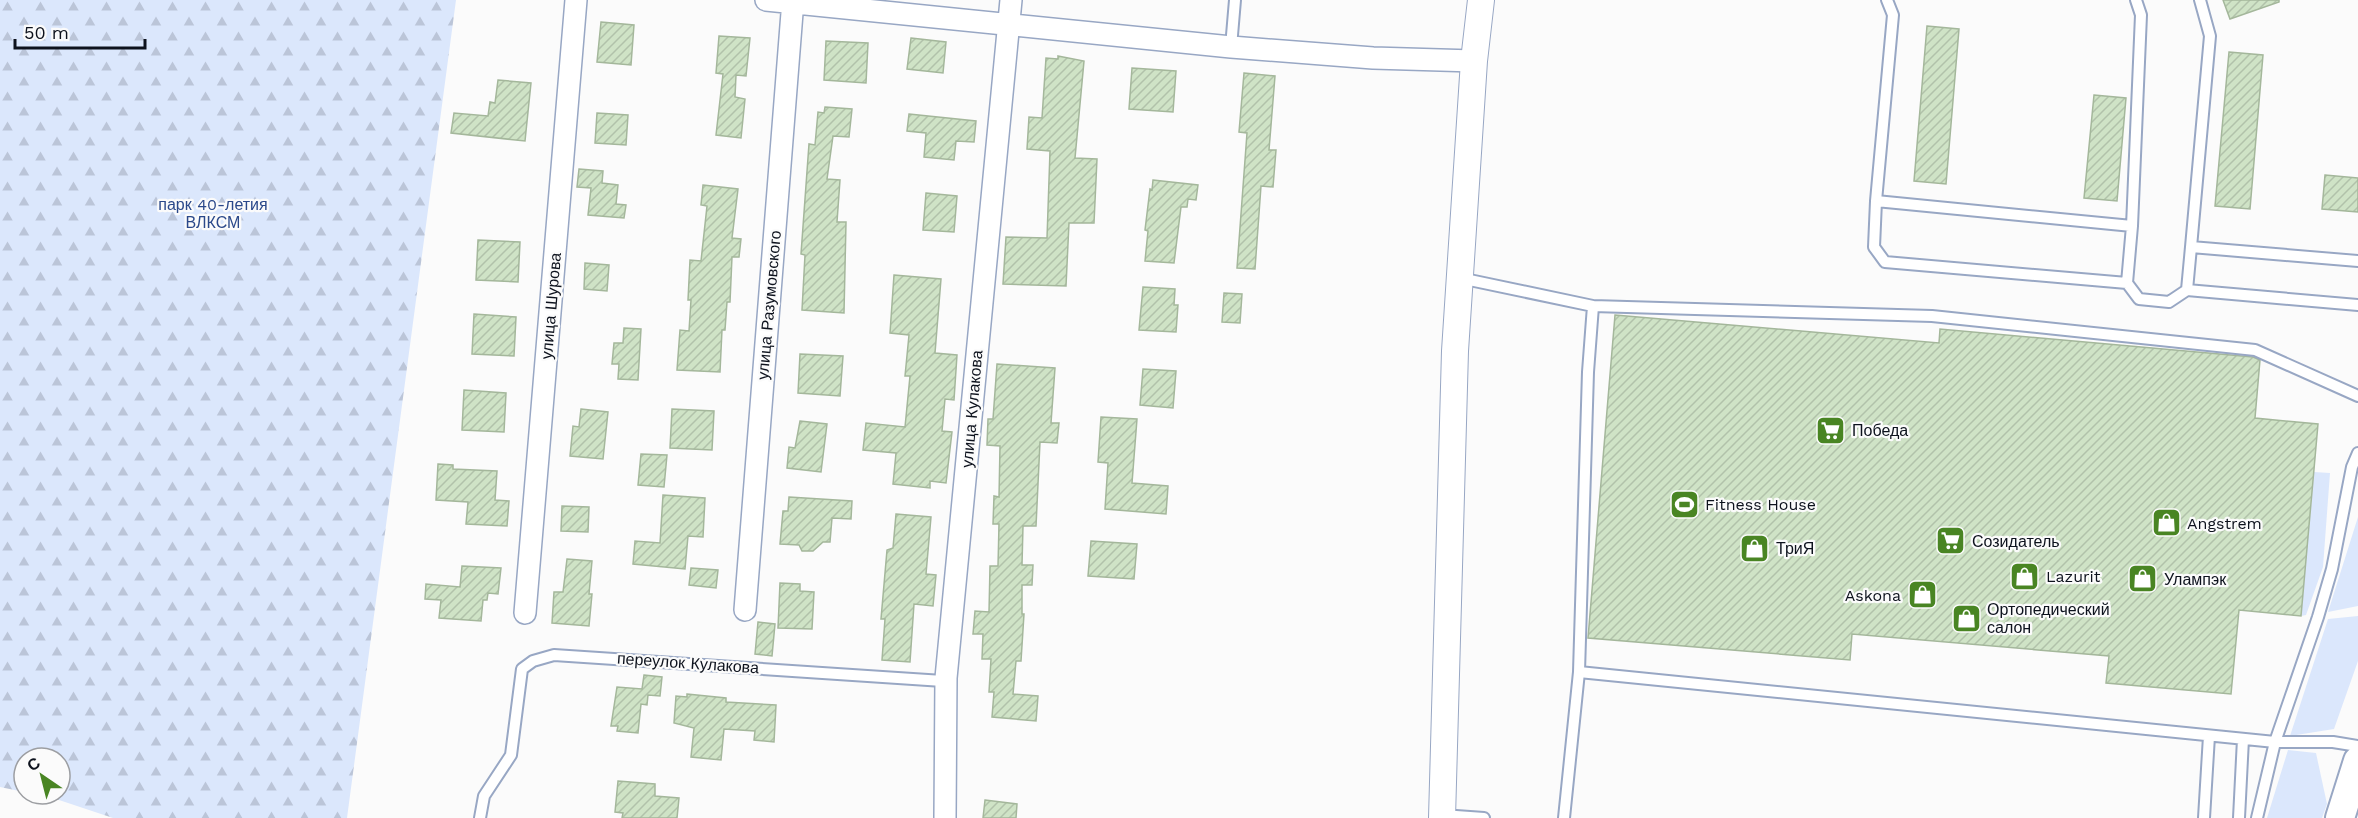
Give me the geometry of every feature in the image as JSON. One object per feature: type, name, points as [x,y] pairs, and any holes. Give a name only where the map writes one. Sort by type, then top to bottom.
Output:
[{"type":"main road","points":[[2340,818],[2358,761]]},
{"type":"street","name":"улица Шурова","points":[[525,613],[576,0]]},
{"type":"street","points":[[766,0],[1231,47],[1373,58],[1474,61]]},
{"type":"street","name":"улица Кулакова","points":[[945,818],[946,678],[1011,0]]},
{"type":"street","points":[[1442,816],[1455,351],[1474,61],[1481,0]]},
{"type":"street","name":"улица Разумовского","points":[[745,610],[793,1]]},
{"type":"lane","points":[[1231,47],[1235,0]]},
{"type":"lane","points":[[1887,0],[1893,15],[1874,247],[1885,262],[2127,284],[2139,298],[2169,302],[2187,290],[2358,305]]},
{"type":"lane","points":[[2127,284],[2132,226],[2141,15],[2136,0]]},
{"type":"lane","points":[[2187,290],[2210,36],[2200,0]]},
{"type":"lane","points":[[1876,201],[2132,226]]},
{"type":"lane","points":[[2191,247],[2358,261]]},
{"type":"lane","points":[[1460,278],[1593,306],[1932,316],[2255,350],[2358,396]]},
{"type":"lane","points":[[1564,818],[1579,672],[1588,372],[1593,306]]},
{"type":"lane","points":[[2257,818],[2275,742],[2332,569],[2352,467],[2358,453]]},
{"type":"lane","name":"переулок Кулакова","points":[[480,818],[484,796],[511,755],[522,669],[533,661],[554,655],[943,681]]},
{"type":"lane","points":[[1579,672],[2209,736],[2275,742],[2333,742],[2358,746]]},
{"type":"lane","points":[[2204,818],[2209,736]]},
{"type":"lane","points":[[2239,818],[2243,739]]},
{"type":"lane","points":[[1442,816],[1484,818]]},
{"type":"green space","name":"парк 40-летия ВЛКСМ","points":[[0,0],[456,0],[347,818],[113,818],[72,804],[72,746],[12,746],[12,790],[0,787]]},
{"type":"green space","points":[[2314,472],[2330,473],[2323,567],[2306,615],[2301,616]]},
{"type":"green space","points":[[2358,517],[2358,606],[2328,612]]},
{"type":"green space","points":[[2358,616],[2358,661],[2334,729],[2290,736],[2328,619]]},
{"type":"green space","points":[[2288,750],[2316,753],[2327,804],[2322,818],[2267,818]]},
{"type":"building","points":[[2223,0],[2279,0],[2279,2],[2230,19]]},
{"type":"building","points":[[601,22],[634,25],[631,65],[597,62]]},
{"type":"building","points":[[1927,26],[1959,29],[1946,184],[1914,181]]},
{"type":"building","points":[[719,36],[750,38],[746,76],[736,75],[735,97],[745,99],[741,138],[716,135],[723,74],[716,73]]},
{"type":"building","points":[[911,38],[946,42],[943,73],[907,69]]},
{"type":"building","points":[[826,41],[868,43],[866,83],[824,80]]},
{"type":"building","points":[[2229,52],[2263,55],[2250,209],[2215,206]]},
{"type":"building","points":[[1058,56],[1084,61],[1075,158],[1097,159],[1094,223],[1069,223],[1066,286],[1003,284],[1006,237],[1047,238],[1050,151],[1027,149],[1029,117],[1042,118],[1046,58],[1058,59]]},
{"type":"building","points":[[1132,68],[1176,71],[1173,112],[1129,109]]},
{"type":"building","points":[[1244,73],[1275,76],[1269,150],[1276,150],[1273,187],[1261,186],[1255,269],[1237,268],[1247,133],[1239,132]]},
{"type":"building","points":[[498,80],[531,83],[525,141],[451,133],[454,113],[488,116],[490,102],[495,103]]},
{"type":"building","points":[[2094,95],[2126,98],[2117,201],[2084,198]]},
{"type":"building","points":[[825,107],[852,109],[849,137],[833,136],[827,179],[840,180],[837,222],[846,222],[844,313],[802,310],[805,255],[801,254],[809,144],[815,145],[818,112],[824,113]]},
{"type":"building","points":[[597,113],[628,115],[626,145],[595,143]]},
{"type":"building","points":[[909,114],[976,121],[974,142],[956,141],[954,160],[924,157],[926,133],[907,131]]},
{"type":"building","points":[[579,169],[603,171],[602,183],[618,185],[616,204],[626,205],[624,218],[588,215],[591,188],[577,187]]},
{"type":"building","points":[[2325,175],[2358,178],[2358,212],[2322,209]]},
{"type":"building","points":[[1153,180],[1198,185],[1196,200],[1188,199],[1187,207],[1181,207],[1174,263],[1145,261],[1148,231],[1145,230]]},
{"type":"building","points":[[703,185],[738,189],[732,238],[741,239],[739,257],[732,257],[730,302],[727,302],[725,330],[722,330],[720,372],[677,370],[680,330],[689,331],[690,260],[701,261],[707,206],[701,205]]},
{"type":"building","points":[[926,193],[957,196],[954,232],[923,230]]},
{"type":"building","points":[[478,240],[520,242],[518,282],[476,280]]},
{"type":"building","points":[[585,263],[609,265],[607,291],[584,289]]},
{"type":"building","points":[[894,275],[941,279],[935,353],[957,355],[954,400],[945,399],[942,431],[952,432],[946,483],[930,481],[930,488],[893,484],[896,453],[863,450],[866,423],[905,427],[910,376],[905,376],[909,335],[890,333]]},
{"type":"building","points":[[1143,287],[1175,289],[1174,305],[1178,305],[1176,332],[1139,330]]},
{"type":"building","points":[[1224,293],[1242,294],[1240,323],[1222,322]]},
{"type":"building","points":[[474,314],[516,317],[514,356],[472,354]]},
{"type":"building","name":"Созидатель","points":[[1615,315],[1939,343],[1940,329],[2253,357],[2260,360],[2255,418],[2318,424],[2301,616],[2239,610],[2231,694],[2106,683],[2109,656],[1852,634],[1850,660],[1588,638]]},
{"type":"building","points":[[624,328],[641,329],[638,380],[618,379],[619,364],[612,364],[614,343],[623,343]]},
{"type":"building","points":[[800,354],[843,356],[840,396],[798,393]]},
{"type":"building","points":[[997,364],[1055,368],[1051,423],[1059,423],[1057,443],[1040,442],[1036,526],[1023,526],[1022,565],[1033,565],[1032,585],[1022,585],[1022,614],[1024,614],[1021,661],[1016,661],[1013,694],[1038,696],[1036,721],[992,717],[994,692],[989,692],[991,659],[982,659],[983,634],[973,634],[975,611],[989,612],[990,566],[998,566],[999,524],[993,524],[994,496],[999,497],[1000,446],[987,445],[988,419],[993,419]]},
{"type":"building","points":[[1143,369],[1176,371],[1173,408],[1140,405]]},
{"type":"building","points":[[464,390],[506,393],[504,432],[462,430]]},
{"type":"building","points":[[581,409],[608,412],[603,459],[570,456],[573,426],[579,427]]},
{"type":"building","points":[[672,409],[714,411],[712,450],[670,448]]},
{"type":"building","points":[[1101,417],[1137,419],[1132,483],[1168,486],[1166,514],[1105,509],[1108,463],[1098,462]]},
{"type":"building","points":[[800,421],[827,424],[821,472],[787,468],[789,447],[795,448]]},
{"type":"building","points":[[641,454],[667,455],[664,487],[638,485]]},
{"type":"building","points":[[438,464],[453,465],[453,469],[497,471],[495,500],[509,501],[507,526],[466,524],[468,502],[436,500]]},
{"type":"building","points":[[663,495],[705,498],[703,537],[688,536],[685,569],[633,564],[635,541],[660,543]]},
{"type":"building","points":[[789,497],[852,501],[851,519],[832,518],[830,542],[823,542],[813,551],[802,551],[799,545],[780,544],[783,511],[788,511]]},
{"type":"building","points":[[562,506],[589,507],[588,532],[561,531]]},
{"type":"building","points":[[896,514],[931,517],[926,574],[936,575],[933,606],[914,604],[910,662],[882,660],[885,619],[881,619],[887,550],[893,548]]},
{"type":"building","points":[[1091,541],[1137,544],[1134,579],[1088,576]]},
{"type":"building","points":[[567,559],[592,561],[589,626],[552,623],[554,592],[563,592]]},
{"type":"building","points":[[462,566],[501,568],[498,594],[488,593],[487,600],[483,600],[481,621],[439,618],[441,600],[425,599],[426,584],[460,587]]},
{"type":"building","points":[[691,568],[718,570],[716,588],[689,585]]},
{"type":"building","points":[[780,583],[800,584],[800,591],[814,592],[812,629],[778,628]]},
{"type":"building","points":[[758,622],[775,624],[772,656],[755,654]]},
{"type":"building","points":[[644,675],[662,677],[660,696],[648,695],[647,705],[641,704],[638,733],[617,731],[618,726],[611,726],[617,687],[642,689]]},
{"type":"building","points":[[687,694],[726,698],[726,702],[776,705],[774,742],[754,740],[755,731],[724,729],[721,760],[691,757],[694,728],[674,723],[676,696],[687,697]]},
{"type":"building","points":[[618,781],[655,784],[655,796],[679,798],[677,818],[622,818],[623,813],[615,812]]},
{"type":"building","points":[[985,800],[1017,804],[1016,818],[983,818]]},
{"type":"place","name":"Победа","points":[[1831,430]]},
{"type":"place","name":"Fitness House","points":[[1684,504]]},
{"type":"place","name":"Angstrem","points":[[2166,523]]},
{"type":"place","name":"Созидатель","points":[[1951,541]]},
{"type":"place","name":"ТриЯ","points":[[1755,548]]},
{"type":"place","name":"Lazurit","points":[[2025,576]]},
{"type":"place","name":"Улампэк","points":[[2143,579]]},
{"type":"place","name":"Askona","points":[[1922,595]]},
{"type":"place","name":"Ортопедический салон","points":[[1966,618]]}]
